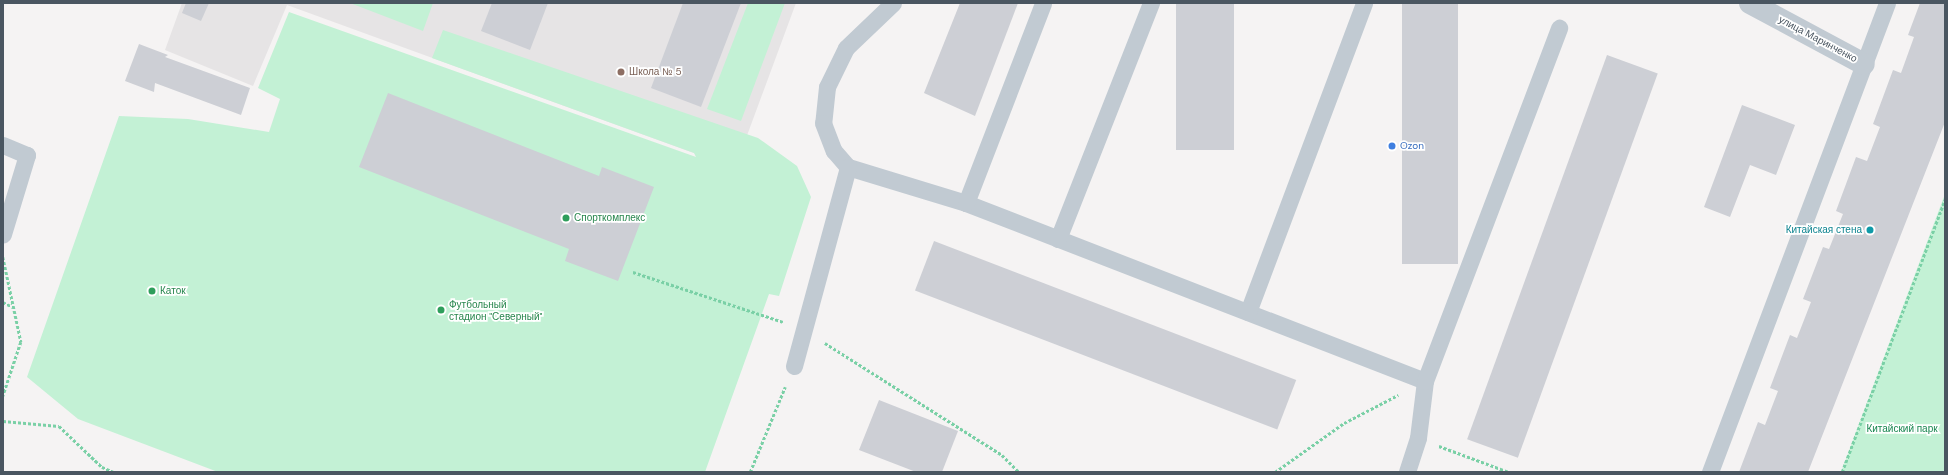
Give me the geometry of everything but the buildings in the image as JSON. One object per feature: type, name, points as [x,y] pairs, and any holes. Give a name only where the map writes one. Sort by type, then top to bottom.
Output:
[{"type":"street","name":"улица Маринченко","points":[[1750,3],[1864,64]]},
{"type":"lane","points":[[893,3],[846,48],[827,87],[823,123],[834,151],[848,167],[966,203],[1425,381]]},
{"type":"lane","points":[[966,203],[1043,3]]},
{"type":"lane","points":[[1058,239],[1151,3]]},
{"type":"lane","points":[[1248,312],[1364,3]]},
{"type":"lane","points":[[1710,472],[1887,3]]},
{"type":"lane","points":[[1407,472],[1418,438],[1425,381],[1559,28]]},
{"type":"lane","points":[[3,146],[27,154],[3,234]]},
{"type":"lane","points":[[794,366],[848,167]]},
{"type":"path","points":[[1842,472],[1945,200]]},
{"type":"path","points":[[3,257],[21,342],[3,396]]},
{"type":"path","points":[[633,272],[804,330],[1002,455],[1019,472]]},
{"type":"path","points":[[3,302],[14,307]]},
{"type":"path","points":[[750,472],[794,366]]},
{"type":"path","points":[[1275,472],[1344,423],[1425,381]]},
{"type":"path","points":[[3,421],[58,426],[102,467],[114,472]]},
{"type":"path","points":[[1418,438],[1509,472]]},
{"type":"shaded area","name":"Школа № 5","points":[[182,3],[796,3],[735,168],[287,5],[253,86],[165,50]]},
{"type":"green space","points":[[350,3],[433,3],[423,31]]},
{"type":"green space","points":[[748,3],[785,3],[741,121],[707,109]]},
{"type":"green space","points":[[289,12],[696,157],[694,153],[432,58],[443,30],[758,138],[797,166],[811,197],[779,296],[769,294],[705,472],[218,472],[78,419],[27,377],[119,116],[188,119],[269,132],[280,99],[258,88]]},
{"type":"green space","name":"Китайский парк","points":[[1945,194],[1945,472],[1841,472]]},
{"type":"place","name":"Школа № 5","points":[[621,72]]},
{"type":"place","name":"Ozon","points":[[1392,146]]},
{"type":"place","name":"Спорткомплекс","points":[[566,218]]},
{"type":"place","name":"Китайская стена","points":[[1870,230]]},
{"type":"place","name":"Каток","points":[[152,291]]},
{"type":"place","name":"Футбольный стадион \"Северный\"","points":[[441,310]]}]
